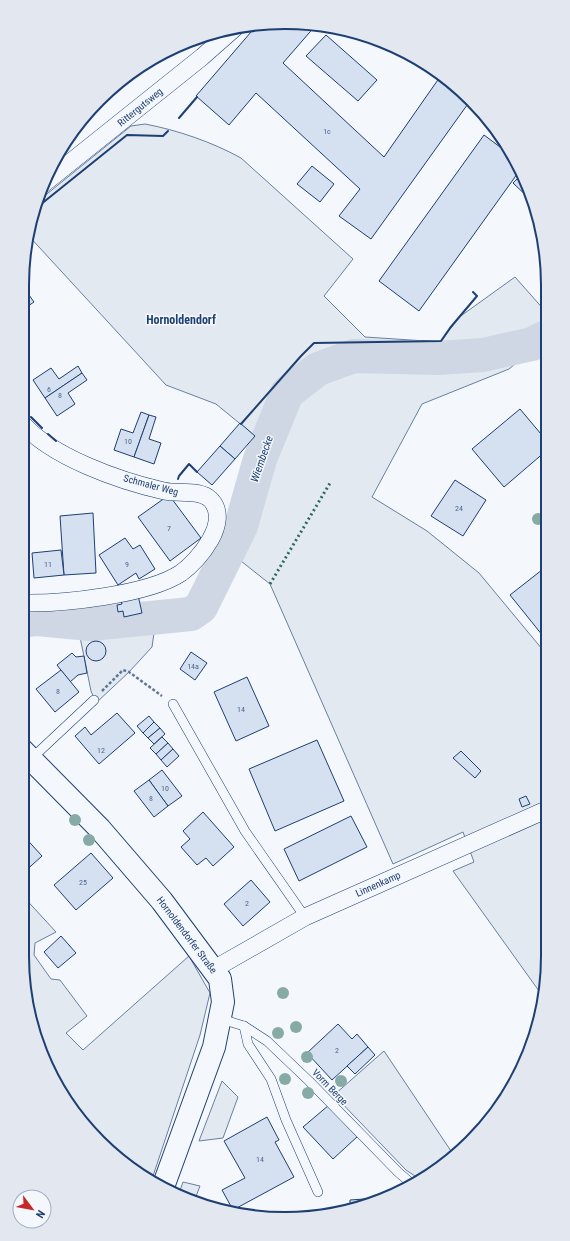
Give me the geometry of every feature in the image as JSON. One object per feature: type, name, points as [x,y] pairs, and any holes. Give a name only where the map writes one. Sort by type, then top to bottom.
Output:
[{"type":"street","name":"Rittergutsweg","points":[[53,176],[202,57],[225,36]]},
{"type":"street","name":"Schmaler Weg","points":[[29,430],[42,442],[74,460],[159,490],[206,496],[211,500],[215,508],[217,518],[214,533],[200,555],[181,573],[166,581],[93,598],[38,604],[29,603]]},
{"type":"street","name":"Hornoldendorfer Straße","points":[[29,763],[100,829],[162,901],[220,979],[223,992],[221,1018],[214,1047],[165,1182]]},
{"type":"street","name":"Linnenkamp","points":[[214,969],[305,917],[541,813]]},
{"type":"lane","points":[[29,756],[94,700]]},
{"type":"lane","points":[[173,704],[245,831],[305,917]]},
{"type":"lane","name":"Vorm Berge","points":[[221,1018],[244,1026],[267,1041],[309,1081],[398,1172],[408,1180]]},
{"type":"lane","points":[[244,1026],[248,1044],[270,1079],[286,1120],[318,1192]]},
{"type":"path","points":[[94,700],[123,670],[129,672],[173,704]]},
{"type":"shaded area","points":[[145,124],[194,137],[241,158],[353,259],[324,296],[365,337],[441,342],[458,318],[515,277],[541,306],[541,331],[537,346],[509,369],[422,404],[372,497],[427,531],[479,573],[541,648],[541,956],[539,991],[453,871],[474,862],[463,832],[393,864],[270,584],[222,546],[255,436],[216,404],[166,385],[33,241],[45,195],[131,126]]},
{"type":"shaded area","points":[[79,632],[154,633],[152,647],[129,672],[96,703],[91,691]]},
{"type":"shaded area","points":[[29,903],[56,932],[35,943],[34,955],[51,979],[60,980],[87,1016],[66,1033],[83,1050],[189,956],[210,993],[200,1035],[153,1176],[129,1159],[93,1125],[82,1112],[63,1084],[48,1054],[38,1022],[31,989],[29,956]]},
{"type":"shaded area","points":[[384,1051],[451,1151],[416,1176],[406,1170],[334,1095]]},
{"type":"shaded area","points":[[222,1081],[238,1097],[223,1138],[199,1141]]},
{"type":"shaded area","points":[[183,1182],[200,1186],[196,1196],[180,1190]]},
{"type":"building","points":[[285,29],[311,31],[283,63],[384,157],[438,80],[467,105],[371,239],[339,216],[360,189],[256,93],[229,125],[196,96],[252,31]]},
{"type":"building","points":[[326,35],[377,80],[358,101],[306,56]]},
{"type":"building","points":[[484,135],[501,148],[516,175],[419,311],[379,281]]},
{"type":"building","points":[[312,166],[334,184],[320,202],[297,184]]},
{"type":"building","points":[[518,178],[524,193],[513,183]]},
{"type":"building","points":[[29,295],[34,302],[29,305]]},
{"type":"building","points":[[78,366],[82,373],[45,398],[33,380],[51,368],[59,379]]},
{"type":"building","points":[[82,373],[87,380],[68,393],[75,404],[57,416],[45,398]]},
{"type":"building","points":[[520,409],[541,434],[541,455],[504,487],[472,449]]},
{"type":"building","points":[[141,412],[149,415],[134,457],[114,450],[121,429],[133,433]]},
{"type":"building","points":[[149,415],[156,417],[149,439],[161,443],[154,464],[134,457]]},
{"type":"building","points":[[240,423],[255,436],[235,459],[220,446]]},
{"type":"building","points":[[220,446],[235,459],[212,485],[197,472]]},
{"type":"building","points":[[455,480],[486,500],[463,536],[431,516]]},
{"type":"building","points":[[169,495],[201,538],[170,561],[138,517]]},
{"type":"building","points":[[93,513],[96,573],[64,575],[60,516]]},
{"type":"building","points":[[125,538],[133,549],[140,545],[155,569],[139,579],[136,573],[118,585],[99,555]]},
{"type":"building","points":[[61,550],[64,575],[34,578],[32,553]]},
{"type":"building","points":[[541,571],[541,634],[510,595]]},
{"type":"building","points":[[138,595],[142,613],[124,617],[123,611],[118,612],[117,605],[122,604],[120,598]]},
{"type":"building","points":[[92,641],[100,641],[106,647],[106,655],[100,661],[92,661],[86,655],[86,647]]},
{"type":"building","points":[[191,652],[207,663],[195,680],[180,669]]},
{"type":"building","points":[[72,653],[76,657],[84,656],[87,673],[78,675],[70,682],[57,665]]},
{"type":"building","points":[[61,670],[79,692],[55,712],[36,689]]},
{"type":"building","points":[[247,677],[269,726],[236,741],[214,692]]},
{"type":"building","points":[[117,713],[135,733],[99,764],[75,736],[85,727],[91,735]]},
{"type":"building","points":[[149,716],[154,722],[143,733],[137,726]]},
{"type":"building","points":[[154,722],[160,728],[148,738],[143,733]]},
{"type":"building","points":[[160,728],[165,734],[154,744],[148,738]]},
{"type":"building","points":[[162,737],[168,743],[156,754],[150,748]]},
{"type":"building","points":[[317,740],[344,801],[275,831],[249,769]]},
{"type":"building","points":[[168,743],[173,749],[161,760],[156,754]]},
{"type":"building","points":[[173,749],[179,756],[167,767],[161,760]]},
{"type":"building","points":[[461,751],[481,771],[475,778],[453,758]]},
{"type":"building","points":[[162,770],[182,796],[168,806],[149,780]]},
{"type":"building","points":[[149,780],[168,806],[154,817],[134,791]]},
{"type":"building","points":[[526,796],[530,804],[522,807],[519,799]]},
{"type":"building","points":[[203,812],[234,847],[213,866],[206,858],[197,865],[181,847],[190,839],[183,831]]},
{"type":"building","points":[[351,816],[367,847],[299,881],[284,849]]},
{"type":"building","points":[[29,842],[42,856],[29,868]]},
{"type":"building","points":[[91,853],[113,878],[76,910],[54,885]]},
{"type":"building","points":[[251,880],[270,902],[243,926],[224,904]]},
{"type":"building","points":[[61,936],[76,953],[58,968],[44,952]]},
{"type":"building","points":[[338,1024],[352,1039],[357,1034],[368,1047],[332,1080],[307,1053]]},
{"type":"building","points":[[368,1047],[375,1055],[355,1074],[347,1066]]},
{"type":"building","points":[[329,1105],[358,1136],[333,1159],[303,1127]]},
{"type":"building","points":[[267,1117],[279,1140],[275,1142],[294,1177],[238,1207],[231,1206],[222,1190],[245,1178],[224,1141]]},
{"type":"building","points":[[364,1199],[350,1203],[350,1200]]},
{"type":"waterway","name":"Wiembecke","points":[[29,620],[37,619],[90,624],[191,614],[201,607],[241,526],[260,459],[287,393],[318,369],[354,356],[438,358],[483,355],[532,344],[541,340]]},
{"type":"hedge","points":[[270,584],[330,483]]},
{"type":"wall","points":[[179,118],[197,97]]},
{"type":"wall","points":[[43,202],[127,135],[163,136],[168,131]]},
{"type":"wall","points":[[241,424],[314,343],[441,341],[477,296],[473,292]]},
{"type":"wall","points":[[31,417],[42,428]]},
{"type":"wall","points":[[48,434],[56,441]]},
{"type":"wall","points":[[178,479],[189,464],[197,472]]},
{"type":"district","name":"Hornoldendorf","points":[[181,320]]}]
